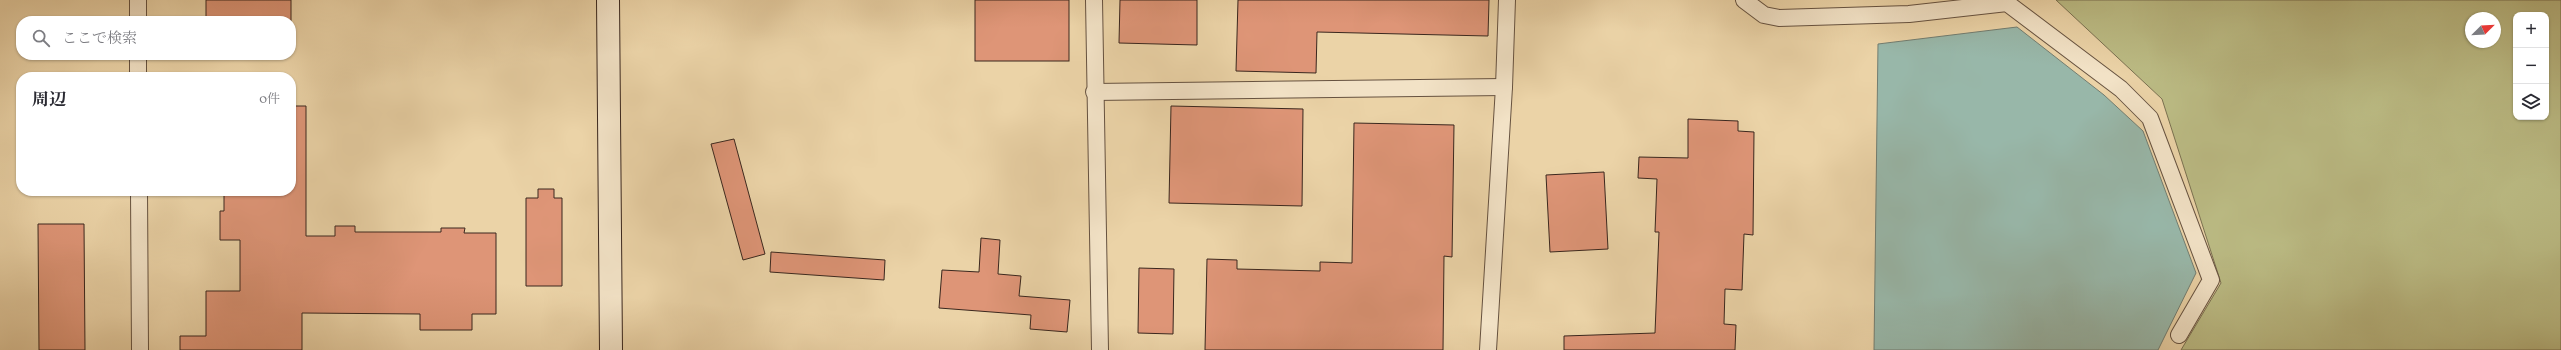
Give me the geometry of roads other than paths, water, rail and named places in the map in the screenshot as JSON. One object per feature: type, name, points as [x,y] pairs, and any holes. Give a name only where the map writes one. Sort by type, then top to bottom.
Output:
[{"type":"street","points":[[138,0],[138,16]]},
{"type":"street","points":[[608,0],[611,350]]},
{"type":"street","points":[[1094,0],[1094,92],[1100,350]]},
{"type":"street","points":[[1488,350],[1504,87],[1507,0]]},
{"type":"street","points":[[1744,0],[1764,15],[1779,18],[1909,14],[2007,3],[2121,90],[2150,118],[2211,280],[2179,335]]},
{"type":"street","points":[[138,60],[138,72]]},
{"type":"street","points":[[1094,92],[1504,87]]},
{"type":"street","points":[[139,196],[140,350]]}]
